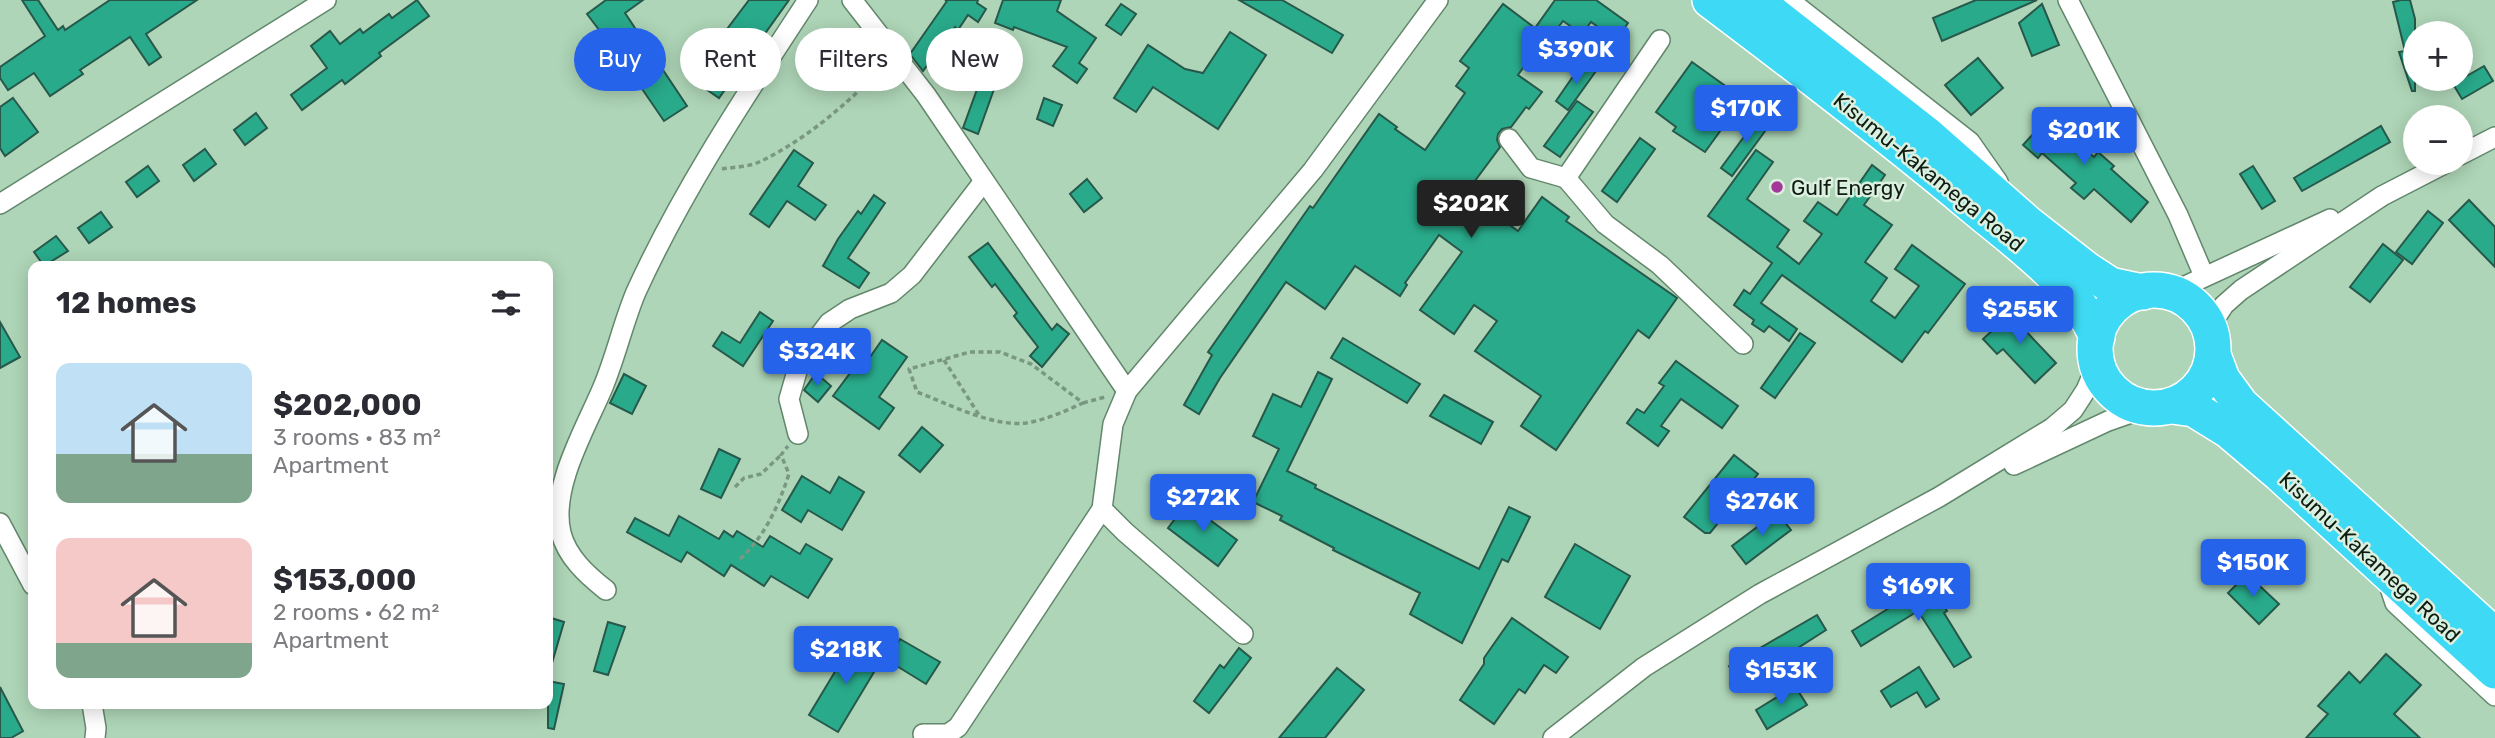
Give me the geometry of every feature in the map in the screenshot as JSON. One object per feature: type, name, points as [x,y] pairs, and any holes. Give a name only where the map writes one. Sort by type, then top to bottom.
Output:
[{"type":"highway","name":"Kisumu-Kakamega Road","points":[[1710,0],[1874,125],[2038,261],[2089,318],[2097,351]]},
{"type":"highway","name":"Kisumu-Kakamega Road","points":[[1755,0],[1926,134],[2027,223],[2087,270],[2110,285],[2157,292]]},
{"type":"highway","points":[[2157,292],[2194,306],[2211,342],[2210,369],[2200,387],[2184,400],[2158,407],[2120,398],[2110,388],[2097,351],[2109,312],[2130,296],[2157,292]]},
{"type":"highway","name":"Kisumu-Kakamega Road","points":[[2211,342],[2222,379],[2241,405],[2495,636]]},
{"type":"highway","name":"Kisumu-Kakamega Road","points":[[2158,407],[2194,409],[2228,430],[2281,475],[2495,671]]},
{"type":"street","points":[[0,204],[326,0]]},
{"type":"street","points":[[606,590],[575,562],[560,531],[560,509],[575,446],[604,385],[635,296],[651,261],[715,142],[808,0]]},
{"type":"street","points":[[852,0],[874,28]]},
{"type":"street","points":[[923,734],[948,734],[958,727],[1102,509],[1113,424],[1127,391],[1313,170],[1438,0]]},
{"type":"street","points":[[1789,0],[1970,142],[2027,223]]},
{"type":"street","points":[[2068,0],[2178,215],[2204,276]]},
{"type":"street","points":[[1566,178],[1660,40]]},
{"type":"street","points":[[912,77],[1127,391]]},
{"type":"street","points":[[2473,148],[2495,137]]},
{"type":"street","points":[[1509,139],[1531,168],[1566,178],[1605,224],[1660,265],[1744,344]]},
{"type":"street","points":[[2157,292],[2204,276],[2423,175]]},
{"type":"street","points":[[798,434],[789,399],[800,361],[830,323],[850,309],[891,293],[912,275],[984,181]]},
{"type":"street","points":[[2211,342],[2224,305],[2241,290],[2382,196]]},
{"type":"street","points":[[1553,738],[1644,667],[1748,601],[1939,497],[2052,428],[2073,410],[2086,390],[2097,351]]},
{"type":"street","points":[[1939,497],[2007,469],[2108,421],[2158,407]]},
{"type":"street","points":[[1102,509],[1243,634]]},
{"type":"street","points":[[0,523],[28,576]]},
{"type":"street","points":[[2382,567],[2395,603],[2495,696]]},
{"type":"street","points":[[93,709],[95,738]]},
{"type":"path","points":[[720,170],[758,163],[809,131],[860,91]]},
{"type":"path","points":[[970,352],[1000,352],[1031,364],[1083,403],[1053,416],[1025,423],[992,421],[980,416],[917,392],[909,369],[970,352]]},
{"type":"path","points":[[944,360],[980,416]]},
{"type":"path","points":[[735,487],[744,478],[761,474],[798,434]]},
{"type":"path","points":[[740,559],[756,544],[778,508],[789,474],[781,455]]},
{"type":"building","points":[[22,0],[38,0],[58,30],[63,26],[65,30],[110,0],[197,0],[146,34],[161,57],[149,65],[130,37],[80,70],[83,74],[50,96],[34,73],[8,90],[0,78],[0,67],[45,36]]},
{"type":"building","points":[[417,0],[429,16],[379,53],[381,56],[345,84],[342,80],[302,110],[291,95],[327,68],[311,46],[330,31],[340,44],[360,29],[363,33],[389,14],[392,18]]},
{"type":"building","points":[[606,0],[643,0],[625,13],[635,28],[598,28],[587,14]]},
{"type":"building","points":[[749,0],[789,0],[769,28],[728,28]]},
{"type":"building","points":[[945,0],[978,0],[977,3],[986,9],[978,22],[968,15],[959,28],[928,28],[947,1]]},
{"type":"building","points":[[1003,0],[1061,0],[1057,11],[1096,38],[1079,63],[1087,69],[1077,83],[1053,66],[1067,47],[1023,30],[1023,28],[1008,28],[995,23]]},
{"type":"building","points":[[1239,0],[1282,0],[1343,35],[1332,53]]},
{"type":"building","points":[[1555,0],[1596,0],[1628,23],[1616,40],[1591,22],[1582,34],[1563,21],[1540,51],[1537,48],[1518,75],[1542,92],[1511,127],[1502,129],[1498,134],[1500,147],[1466,193],[1518,231],[1542,197],[1569,217],[1566,221],[1677,298],[1649,338],[1638,330],[1556,450],[1521,426],[1541,396],[1475,351],[1497,321],[1474,305],[1454,334],[1420,310],[1462,252],[1439,235],[1405,283],[1407,285],[1400,296],[1355,266],[1325,309],[1286,282],[1220,378],[1199,414],[1184,405],[1212,355],[1208,352],[1310,206],[1313,208],[1379,114],[1425,150],[1465,93],[1456,86],[1469,68],[1460,61],[1503,4],[1535,28]]},
{"type":"building","points":[[1976,0],[2037,0],[1942,41],[1933,18]]},
{"type":"building","points":[[2410,0],[2415,19],[2403,21],[2403,43],[2393,2]]},
{"type":"building","points":[[1121,4],[1136,14],[1121,35],[1106,25]]},
{"type":"building","points":[[2042,4],[2059,45],[2032,56],[2019,23]]},
{"type":"building","points":[[926,31],[926,67],[923,71],[912,57],[912,51]]},
{"type":"building","points":[[1230,32],[1266,55],[1218,129],[1153,87],[1136,112],[1114,98],[1148,45],[1185,69],[1203,73]]},
{"type":"building","points":[[1978,58],[2003,88],[1971,115],[1945,85]]},
{"type":"building","points":[[1583,62],[1596,71],[1568,110],[1556,101]]},
{"type":"building","points":[[1692,62],[1731,90],[1713,114],[1726,123],[1705,152],[1673,131],[1676,127],[1656,112]]},
{"type":"building","points":[[2484,66],[2493,81],[2462,99],[2457,91],[2473,91],[2473,72]]},
{"type":"building","points":[[666,74],[687,106],[664,121],[643,91],[666,91]]},
{"type":"building","points":[[709,91],[724,91],[719,98]]},
{"type":"building","points":[[976,91],[993,91],[978,134],[963,128]]},
{"type":"building","points":[[13,98],[38,132],[5,156],[0,148],[0,107]]},
{"type":"building","points":[[1044,98],[1062,105],[1053,126],[1037,119]]},
{"type":"building","points":[[1577,101],[1593,112],[1560,157],[1544,146]]},
{"type":"building","points":[[2053,112],[2069,126],[2064,131],[2094,157],[2098,152],[2114,166],[2111,169],[2148,202],[2131,222],[2094,189],[2084,199],[2071,188],[2076,183],[2042,153],[2038,158],[2023,145]]},
{"type":"building","points":[[256,113],[267,128],[245,145],[234,130]]},
{"type":"building","points":[[1760,115],[1771,123],[1732,176],[1721,168]]},
{"type":"building","points":[[2381,126],[2390,142],[2302,191],[2294,178]]},
{"type":"building","points":[[1640,138],[1655,149],[1617,202],[1602,191]]},
{"type":"building","points":[[205,149],[216,164],[194,181],[183,165]]},
{"type":"building","points":[[794,150],[813,163],[798,186],[826,205],[815,220],[787,201],[769,227],[750,214]]},
{"type":"building","points":[[1756,150],[1773,162],[1747,199],[1789,230],[1777,247],[1799,264],[1822,234],[1804,221],[1818,202],[1837,215],[1872,165],[1885,175],[1864,205],[1892,225],[1865,262],[1887,278],[1871,301],[1895,318],[1919,286],[1895,269],[1912,245],[1965,284],[1902,362],[1782,275],[1761,303],[1797,329],[1789,341],[1769,326],[1764,332],[1752,324],[1754,320],[1734,305],[1744,290],[1750,294],[1772,263],[1708,216]]},
{"type":"building","points":[[148,166],[159,181],[137,197],[126,182]]},
{"type":"building","points":[[2253,166],[2275,201],[2262,209],[2240,174]]},
{"type":"building","points":[[1087,179],[1102,198],[1084,212],[1070,194]]},
{"type":"building","points":[[874,195],[885,203],[848,258],[869,273],[859,288],[823,266],[858,211],[861,214]]},
{"type":"building","points":[[2469,200],[2495,227],[2495,267],[2449,220]]},
{"type":"building","points":[[2428,211],[2443,223],[2412,264],[2396,252]]},
{"type":"building","points":[[101,212],[112,227],[89,243],[78,228]]},
{"type":"building","points":[[56,236],[68,251],[52,261],[40,261],[34,252]]},
{"type":"building","points":[[988,243],[1052,330],[1057,324],[1069,334],[1042,367],[1030,356],[1038,347],[1014,316],[1017,313],[995,284],[992,287],[969,257]]},
{"type":"building","points":[[2383,244],[2403,260],[2370,302],[2350,287]]},
{"type":"building","points":[[2017,308],[2029,321],[2022,327],[2056,363],[2035,383],[2003,349],[1997,354],[1983,339]]},
{"type":"building","points":[[760,312],[773,321],[743,366],[713,346],[722,332],[740,343]]},
{"type":"building","points":[[0,322],[20,357],[0,368]]},
{"type":"building","points":[[1800,333],[1815,343],[1775,398],[1761,388]]},
{"type":"building","points":[[845,336],[868,360],[882,340],[907,357],[879,397],[894,408],[879,429],[833,396],[853,369],[833,347]]},
{"type":"building","points":[[1343,338],[1420,384],[1407,403],[1331,358]]},
{"type":"building","points":[[1676,361],[1738,406],[1722,428],[1681,399],[1661,426],[1669,431],[1658,446],[1627,423],[1637,409],[1644,413],[1664,386],[1659,383]]},
{"type":"building","points":[[1318,372],[1332,379],[1287,471],[1316,485],[1315,488],[1479,569],[1509,507],[1530,517],[1508,562],[1502,559],[1462,643],[1410,614],[1420,593],[1333,550],[1334,548],[1280,520],[1282,516],[1253,502],[1279,449],[1253,436],[1273,394],[1301,407]]},
{"type":"building","points":[[816,373],[831,386],[818,402],[804,390]]},
{"type":"building","points":[[624,374],[646,386],[632,414],[610,403]]},
{"type":"building","points":[[1444,395],[1493,422],[1481,444],[1430,416]]},
{"type":"building","points":[[922,427],[943,445],[920,472],[899,455]]},
{"type":"building","points":[[719,449],[740,459],[721,498],[701,489]]},
{"type":"building","points":[[1734,455],[1758,474],[1710,533],[1705,533],[1684,517]]},
{"type":"building","points":[[802,476],[830,493],[839,477],[864,492],[842,530],[808,510],[801,522],[782,510]]},
{"type":"building","points":[[1187,503],[1237,540],[1218,566],[1168,528]]},
{"type":"building","points":[[1777,512],[1791,530],[1746,564],[1732,546]]},
{"type":"building","points":[[679,516],[719,539],[724,531],[733,537],[737,531],[763,547],[770,536],[800,554],[806,544],[832,559],[808,598],[771,576],[764,586],[731,565],[724,576],[687,552],[681,562],[627,532],[635,518],[669,536]]},
{"type":"building","points":[[1575,544],[1630,576],[1600,629],[1545,597]]},
{"type":"building","points":[[2247,574],[2279,604],[2259,624],[2228,593]]},
{"type":"building","points":[[1930,583],[1947,611],[1944,613],[1971,657],[1954,667],[1918,611],[1861,646],[1852,631]]},
{"type":"building","points":[[1817,615],[1826,630],[1740,685],[1729,666]]},
{"type":"building","points":[[1512,618],[1568,657],[1556,673],[1544,665],[1525,693],[1519,689],[1494,724],[1460,700],[1484,664],[1484,658]]},
{"type":"building","points":[[553,619],[564,622],[553,660]]},
{"type":"building","points":[[608,622],[625,627],[608,675],[594,671]]},
{"type":"building","points":[[900,639],[940,662],[926,684],[887,660]]},
{"type":"building","points":[[854,640],[883,657],[838,732],[809,715]]},
{"type":"building","points":[[1239,648],[1251,658],[1209,713],[1194,701],[1220,665],[1224,668]]},
{"type":"building","points":[[2386,654],[2421,685],[2394,714],[2420,738],[2306,738],[2328,714],[2318,706],[2349,672],[2360,683]]},
{"type":"building","points":[[1919,667],[1939,699],[1926,707],[1917,692],[1891,707],[1881,691]]},
{"type":"building","points":[[1337,668],[1364,690],[1325,738],[1279,738]]},
{"type":"building","points":[[553,682],[564,684],[554,729],[548,728],[548,709],[553,709]]},
{"type":"building","points":[[1795,686],[1807,705],[1767,729],[1756,710]]},
{"type":"building","points":[[0,687],[23,731],[11,738],[0,738]]},
{"type":"place","name":"Gulf Energy","points":[[1777,187]]}]
